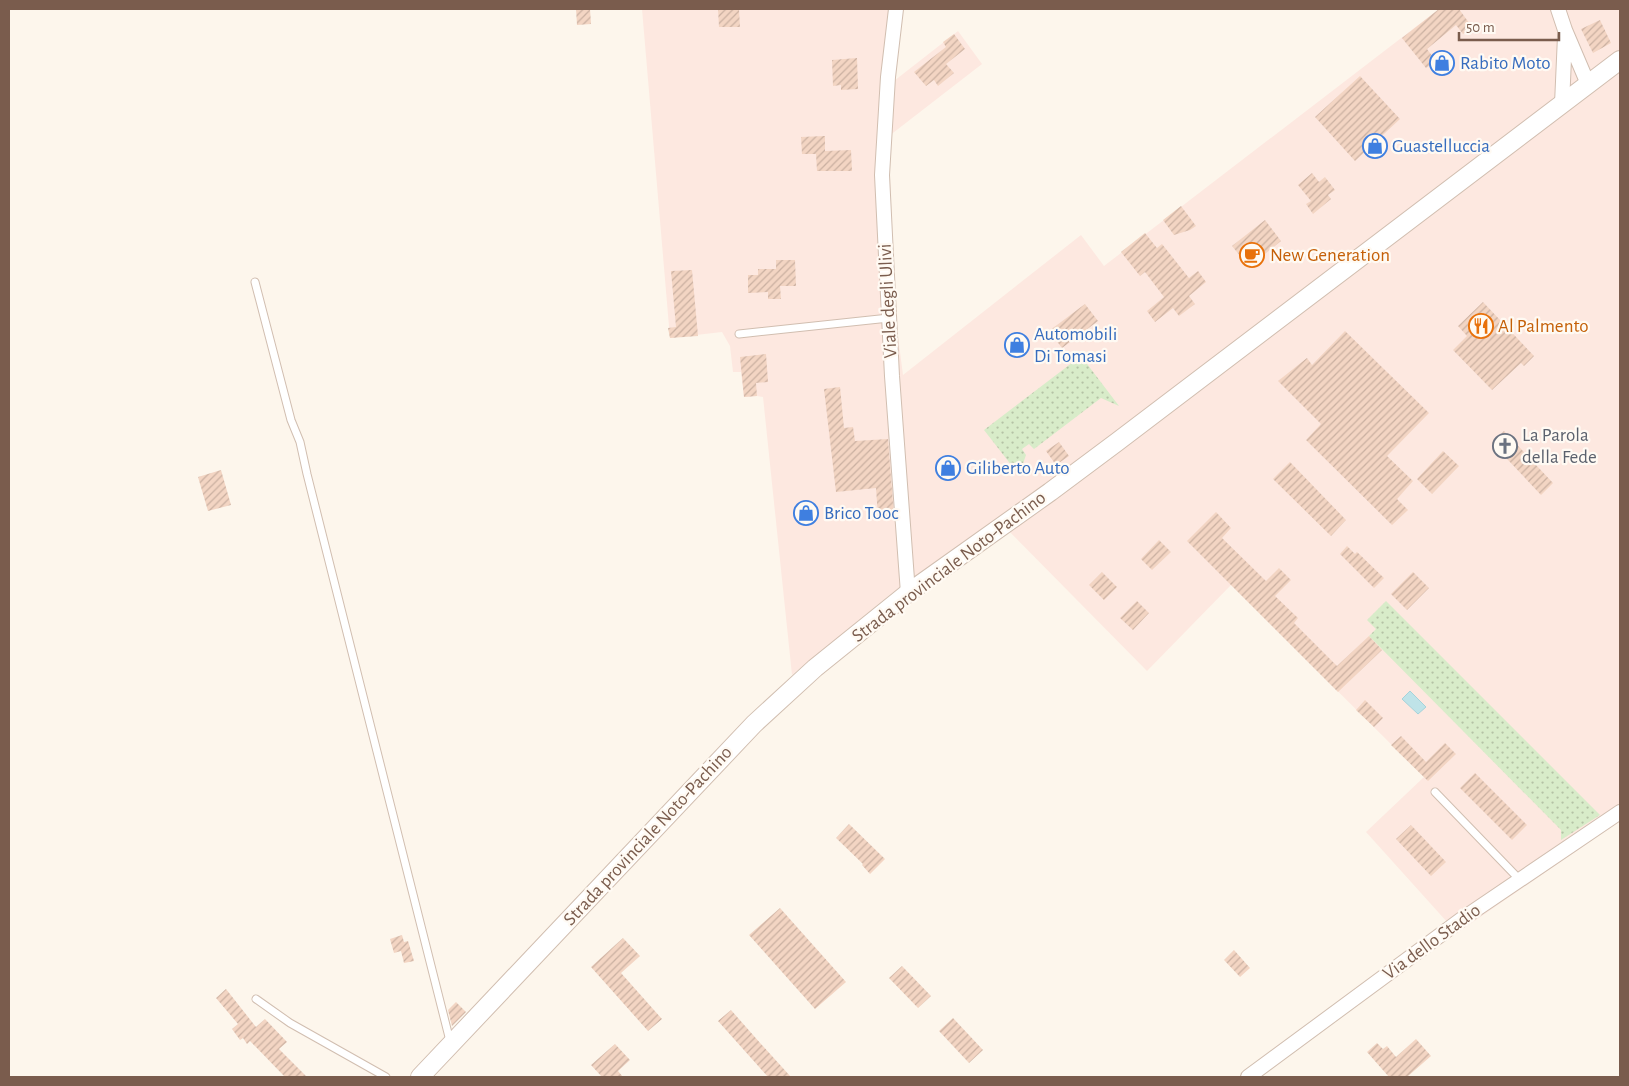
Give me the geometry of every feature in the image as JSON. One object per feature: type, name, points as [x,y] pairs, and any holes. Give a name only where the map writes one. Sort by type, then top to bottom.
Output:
[{"type":"street","name":"Viale degli Ulivi","points":[[896,9],[888,77],[882,175],[889,318],[908,593]]},
{"type":"street","points":[[1558,9],[1588,84]]},
{"type":"street","points":[[1562,104],[1565,30]]},
{"type":"street","name":"Strada provinciale Noto-Pachino","points":[[420,1077],[754,724],[815,668],[908,593],[1058,486],[1620,60]]},
{"type":"street","name":"Via dello Stadio","points":[[1248,1077],[1462,919],[1620,812]]},
{"type":"lane","points":[[255,282],[291,420],[300,442],[451,1044]]},
{"type":"lane","points":[[739,334],[889,318]]},
{"type":"lane","points":[[1435,792],[1520,880]]},
{"type":"lane","points":[[256,999],[290,1023],[386,1077]]},
{"type":"shaded area","points":[[642,9],[902,9],[894,81],[958,31],[982,64],[889,136],[893,298],[903,375],[1081,235],[1104,266],[1439,9],[1620,9],[1620,821],[1457,933],[1366,832],[1424,777],[1231,585],[1147,671],[997,519],[892,593],[792,675],[763,397],[744,397],[741,372],[733,372],[730,346],[722,332],[670,338]]},
{"type":"green space","points":[[1081,356],[1119,406],[1101,398],[1034,449],[1029,444],[1022,449],[1026,455],[1019,475],[984,430]]},
{"type":"green space","points":[[1386,601],[1600,815],[1561,840],[1561,830],[1369,636],[1376,629],[1367,620]]},
{"type":"water","points":[[1410,691],[1426,707],[1418,714],[1402,699]]},
{"type":"building","points":[[576,9],[590,9],[591,24],[577,25]]},
{"type":"building","points":[[718,9],[739,9],[740,27],[719,27]]},
{"type":"building","points":[[1439,9],[1459,9],[1472,27],[1463,34],[1456,25],[1427,49],[1436,61],[1426,68],[1402,38]]},
{"type":"building","points":[[1600,20],[1611,43],[1593,53],[1581,29]]},
{"type":"building","points":[[954,34],[965,49],[946,64],[954,73],[938,86],[934,80],[926,86],[914,72],[946,47],[943,42]]},
{"type":"building","points":[[857,58],[858,89],[841,90],[841,85],[833,86],[832,60]]},
{"type":"building","points":[[1360,76],[1400,119],[1355,161],[1315,117]]},
{"type":"building","points":[[825,136],[825,151],[851,150],[852,171],[817,171],[816,154],[802,154],[801,137]]},
{"type":"building","points":[[1312,173],[1319,182],[1325,177],[1335,190],[1328,195],[1331,199],[1313,214],[1306,204],[1311,201],[1298,185]]},
{"type":"building","points":[[1181,206],[1196,226],[1174,235],[1163,220]]},
{"type":"building","points":[[1265,220],[1281,241],[1249,267],[1232,246]]},
{"type":"building","points":[[1145,233],[1157,248],[1162,244],[1189,278],[1198,271],[1206,282],[1189,296],[1195,304],[1179,316],[1173,308],[1155,322],[1147,311],[1164,297],[1145,272],[1140,276],[1121,252]]},
{"type":"building","points":[[776,260],[795,260],[796,286],[780,286],[781,299],[768,299],[768,292],[748,293],[748,275],[758,275],[758,269],[776,269]]},
{"type":"building","points":[[692,270],[698,336],[670,338],[668,328],[676,327],[671,271]]},
{"type":"building","points":[[1483,302],[1534,356],[1524,366],[1521,363],[1492,390],[1453,350],[1467,336],[1458,326]]},
{"type":"building","points":[[1085,304],[1098,321],[1062,348],[1049,331]]},
{"type":"building","points":[[1345,331],[1429,413],[1387,456],[1413,481],[1397,499],[1408,510],[1392,525],[1306,440],[1321,424],[1278,381],[1307,358],[1312,365]]},
{"type":"building","points":[[766,354],[768,382],[756,383],[757,396],[744,397],[740,357]]},
{"type":"building","points":[[840,387],[844,428],[853,427],[855,441],[888,439],[894,516],[878,517],[876,488],[836,492],[824,389]]},
{"type":"building","points":[[1504,431],[1553,483],[1541,495],[1492,443]]},
{"type":"building","points":[[1059,442],[1069,456],[1056,465],[1046,451]]},
{"type":"building","points":[[1443,451],[1459,466],[1432,494],[1417,479]]},
{"type":"building","points":[[1290,462],[1346,520],[1331,536],[1273,479]]},
{"type":"building","points":[[221,470],[231,505],[208,511],[198,477]]},
{"type":"building","points":[[1216,512],[1231,528],[1222,538],[1266,581],[1279,568],[1291,580],[1275,596],[1298,618],[1294,623],[1337,666],[1369,636],[1382,650],[1338,692],[1187,541]]},
{"type":"building","points":[[1159,540],[1171,552],[1152,570],[1141,559]]},
{"type":"building","points":[[1347,546],[1355,554],[1357,552],[1384,578],[1374,588],[1340,554]]},
{"type":"building","points":[[1102,572],[1117,587],[1104,600],[1089,585]]},
{"type":"building","points":[[1413,572],[1429,588],[1407,610],[1391,594]]},
{"type":"building","points":[[1137,601],[1149,613],[1133,630],[1120,618]]},
{"type":"building","points":[[1365,700],[1383,718],[1374,727],[1356,710]]},
{"type":"building","points":[[1401,736],[1426,762],[1445,743],[1456,754],[1428,781],[1391,745]]},
{"type":"building","points":[[1475,773],[1527,825],[1512,840],[1460,788]]},
{"type":"building","points":[[849,824],[885,859],[870,874],[863,864],[836,838]]},
{"type":"building","points":[[1411,825],[1446,862],[1431,876],[1396,839]]},
{"type":"building","points":[[780,908],[846,982],[815,1009],[749,935]]},
{"type":"building","points":[[402,935],[404,942],[408,941],[414,961],[404,963],[401,951],[394,953],[390,939]]},
{"type":"building","points":[[623,938],[640,956],[621,973],[662,1019],[648,1031],[591,967]]},
{"type":"building","points":[[1234,950],[1250,968],[1240,977],[1224,960]]},
{"type":"building","points":[[902,966],[931,996],[918,1008],[889,978]]},
{"type":"building","points":[[226,989],[256,1027],[265,1019],[287,1042],[279,1049],[307,1077],[285,1077],[250,1041],[247,1044],[243,1038],[240,1040],[232,1029],[238,1024],[216,998]]},
{"type":"building","points":[[456,1002],[466,1012],[452,1026],[448,1010]]},
{"type":"building","points":[[731,1010],[791,1077],[768,1077],[718,1021]]},
{"type":"building","points":[[953,1018],[983,1050],[969,1063],[939,1031]]},
{"type":"building","points":[[1416,1039],[1431,1056],[1407,1077],[1389,1077],[1367,1052],[1377,1043],[1383,1049],[1387,1046],[1396,1057]]},
{"type":"building","points":[[615,1044],[630,1060],[618,1071],[623,1077],[602,1077],[591,1065]]},
{"type":"place","name":"Rabito Moto","points":[[1442,63]]},
{"type":"place","name":"Guastelluccia","points":[[1375,146]]},
{"type":"place","name":"New Generation","points":[[1252,255]]},
{"type":"place","name":"Al Palmento","points":[[1481,326]]},
{"type":"place","name":"Automobili Di Tomasi","points":[[1017,345]]},
{"type":"place","name":"La Parola della Fede","points":[[1505,446]]},
{"type":"place","name":"Giliberto Auto","points":[[948,468]]},
{"type":"place","name":"Brico Tooc","points":[[806,513]]}]
